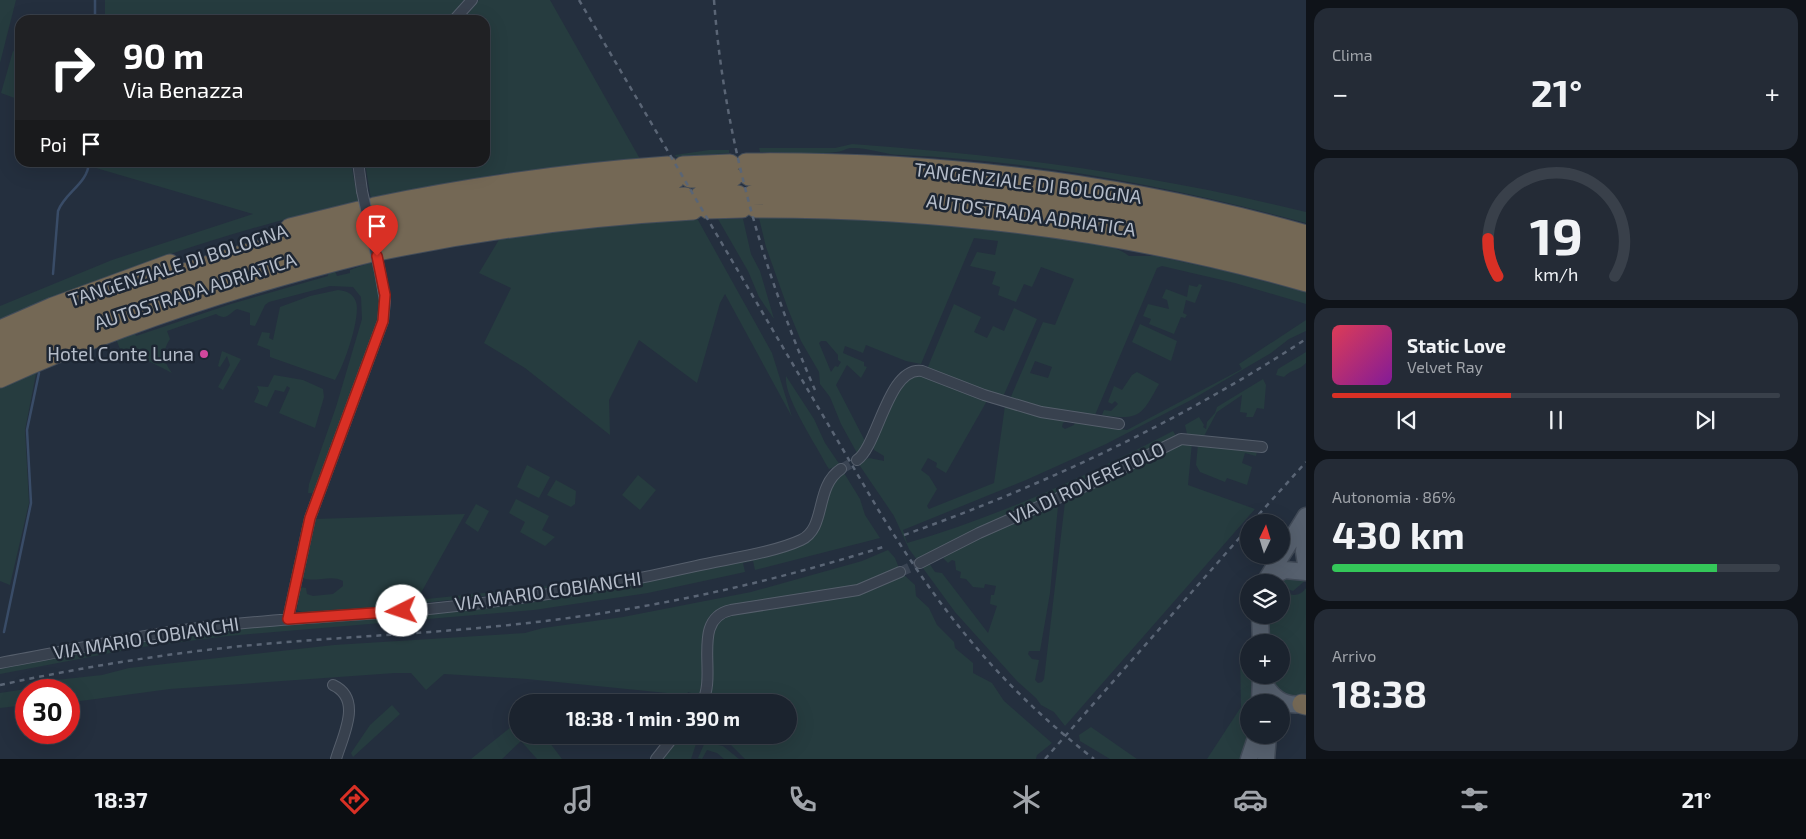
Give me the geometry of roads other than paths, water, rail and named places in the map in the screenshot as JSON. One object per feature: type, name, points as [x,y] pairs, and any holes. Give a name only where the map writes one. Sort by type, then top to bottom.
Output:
[{"type":"highway","name":"TANGENZIALE DI BOLOGNA","points":[[743,186],[877,166],[1026,178],[1183,205],[1306,235]]},
{"type":"highway","name":"TANGENZIALE DI BOLOGNA","points":[[0,378],[84,342],[175,308],[259,281],[371,230],[511,183],[679,172],[743,186],[894,211],[1018,222],[1169,248],[1306,282]]},
{"type":"highway","name":"AUTOSTRADA ADRIATICA","points":[[0,344],[93,305],[206,265],[291,241],[611,202],[697,203],[743,186],[885,179],[1043,194],[1170,216],[1306,249]]},
{"type":"highway","name":"AUTOSTRADA ADRIATICA","points":[[743,186],[1023,210],[1171,235],[1306,268]]},
{"type":"highway","name":"TANGENZIALE DI BOLOGNA","points":[[0,330],[90,292],[193,256],[286,228],[371,230]]},
{"type":"highway","name":"AUTOSTRADA ADRIATICA","points":[[0,363],[102,320],[189,289],[371,230]]},
{"type":"main road","points":[[1271,574],[1306,516]]},
{"type":"main road","points":[[1306,537],[1304,551],[1306,564]]},
{"type":"main road","points":[[1278,574],[1285,570],[1306,572]]},
{"type":"main road","points":[[1266,684],[1273,695],[1281,702],[1302,704]]},
{"type":"main road","points":[[1290,710],[1302,704]]},
{"type":"main road","points":[[1249,759],[1254,744]]},
{"type":"main road","points":[[1266,759],[1267,744]]},
{"type":"street","points":[[458,15],[472,0]]},
{"type":"street","points":[[288,619],[310,518],[383,321],[385,301],[359,167]]},
{"type":"street","points":[[858,460],[866,453],[873,431],[892,395],[905,376],[913,370],[922,371],[984,395],[1041,412],[1119,424]]},
{"type":"street","name":"VIA DI ROVERETOLO","points":[[920,563],[979,533],[1090,484],[1181,439],[1262,448]]},
{"type":"street","name":"VIA MARIO COBIANCHI","points":[[0,663],[153,634],[288,619],[421,609],[576,590],[679,570],[788,544],[804,538],[811,531],[828,481],[841,469]]},
{"type":"street","points":[[705,694],[709,684],[708,631],[712,622],[721,614],[731,610],[858,590],[900,572]]},
{"type":"street","points":[[333,685],[344,693],[350,709],[336,759]]},
{"type":"street","points":[[656,759],[668,744]]},
{"type":"waterway","points":[[95,0],[95,15]]},
{"type":"waterway","points":[[53,274],[58,211],[61,204],[81,182],[88,167]]},
{"type":"waterway","points":[[4,632],[31,503],[27,430],[39,373]]},
{"type":"tunnel","points":[[841,469],[857,460]]},
{"type":"tunnel","points":[[900,572],[920,563]]},
{"type":"railway","points":[[579,0],[902,548],[974,646],[1029,703],[1094,759]]},
{"type":"railway","points":[[714,0],[726,100],[748,199],[778,296],[815,390]]},
{"type":"railway","points":[[904,535],[1009,495],[1111,449],[1210,397],[1306,339]]},
{"type":"railway","points":[[1259,514],[1306,462]]},
{"type":"railway","points":[[1045,759],[1240,537]]},
{"type":"railway","points":[[0,685],[126,661],[221,648],[472,629],[588,615],[716,592],[841,560],[883,547]]},
{"type":"place","name":"Hotel Conte Luna","points":[[204,354]]}]
